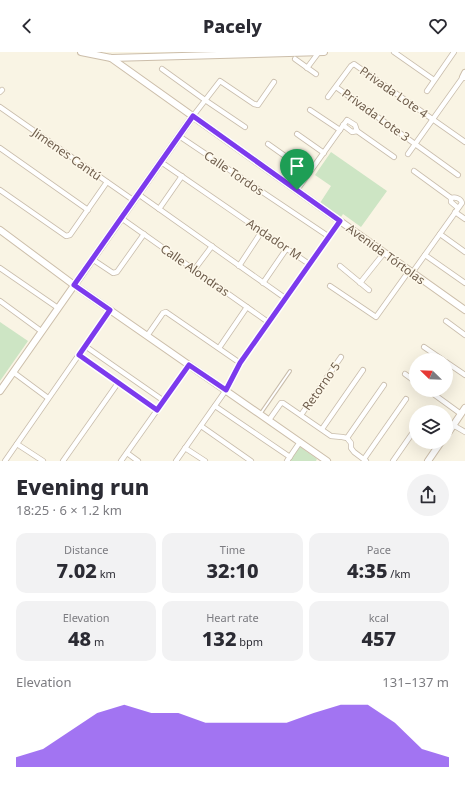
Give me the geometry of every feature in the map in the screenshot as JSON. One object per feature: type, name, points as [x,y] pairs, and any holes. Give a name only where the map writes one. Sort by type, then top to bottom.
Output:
[{"type":"street","points":[[81,52],[111,58],[324,52]]},
{"type":"street","points":[[307,68],[319,52]]},
{"type":"street","points":[[394,52],[434,80]]},
{"type":"street","points":[[427,91],[454,52]]},
{"type":"street","name":"Avenida Tórtolas","points":[[111,58],[465,310]]},
{"type":"street","points":[[295,59],[316,74]]},
{"type":"street","name":"Privada Lote 4","points":[[336,87],[354,64],[465,142]]},
{"type":"street","points":[[162,69],[204,100],[245,127]]},
{"type":"street","points":[[408,154],[464,76]]},
{"type":"street","points":[[0,391],[204,100],[220,81],[254,104],[258,105],[274,82]]},
{"type":"street","points":[[328,97],[336,87]]},
{"type":"street","name":"Privada Lote 3","points":[[336,87],[458,175]]},
{"type":"street","name":"Jimenes Cantú","points":[[0,107],[134,200]]},
{"type":"street","points":[[310,110],[341,128],[352,132],[357,131]]},
{"type":"street","points":[[297,190],[348,120],[355,125],[357,131],[394,156]]},
{"type":"street","points":[[297,134],[324,153]]},
{"type":"street","name":"Calle Tordos","points":[[179,136],[328,236]]},
{"type":"street","points":[[268,144],[309,173]]},
{"type":"street","points":[[0,148],[88,210]]},
{"type":"street","points":[[159,209],[182,176],[161,162]]},
{"type":"street","points":[[330,286],[376,317],[426,255],[462,201],[451,198],[414,171]]},
{"type":"street","name":"Andador M","points":[[182,176],[310,264]]},
{"type":"street","points":[[0,190],[66,236],[70,235],[107,182]]},
{"type":"street","points":[[138,194],[285,298]]},
{"type":"street","points":[[451,198],[451,202],[465,219]]},
{"type":"street","name":"Calle Alondras","points":[[121,218],[268,322]]},
{"type":"street","points":[[176,461],[226,390],[240,363],[268,322],[340,221]]},
{"type":"street","points":[[0,230],[74,285],[269,420],[323,460]]},
{"type":"street","points":[[239,266],[262,231]]},
{"type":"street","points":[[92,259],[113,273],[117,272],[144,234]]},
{"type":"street","points":[[440,234],[465,252]]},
{"type":"street","points":[[194,270],[212,246]]},
{"type":"street","points":[[263,283],[287,248]]},
{"type":"street","points":[[360,283],[384,253]]},
{"type":"street","points":[[426,255],[465,283]]},
{"type":"street","points":[[340,266],[369,290]]},
{"type":"street","points":[[0,268],[58,308]]},
{"type":"street","points":[[0,302],[41,331]]},
{"type":"street","points":[[219,348],[247,307]]},
{"type":"street","points":[[5,461],[110,310]]},
{"type":"street","points":[[147,336],[163,313],[166,312],[240,363]]},
{"type":"street","points":[[446,322],[465,335]]},
{"type":"street","points":[[85,346],[164,401]]},
{"type":"street","points":[[424,347],[433,353]]},
{"type":"street","points":[[79,355],[157,410]]},
{"type":"street","name":"Retorno 5","points":[[301,415],[341,357]]},
{"type":"street","points":[[121,461],[189,365]]},
{"type":"street","points":[[453,367],[465,375]]},
{"type":"street","points":[[322,429],[363,370]]},
{"type":"street","points":[[13,372],[48,398]]},
{"type":"street","points":[[405,374],[409,377]]},
{"type":"street","points":[[63,461],[118,383]]},
{"type":"street","points":[[347,438],[384,385]]},
{"type":"street","points":[[440,397],[463,411],[453,425],[465,432]]},
{"type":"street","points":[[269,420],[281,403],[283,403],[331,436],[342,436],[347,438],[351,443],[351,448],[354,452],[365,460],[406,399]]},
{"type":"street","points":[[215,406],[289,459],[300,442]]},
{"type":"street","points":[[201,426],[251,461]]},
{"type":"street","points":[[394,461],[409,438]]},
{"type":"street","points":[[17,444],[43,461]]},
{"type":"street","points":[[185,448],[205,461]]},
{"type":"street","points":[[428,461],[436,449]]},
{"type":"street","points":[[127,453],[138,461]]},
{"type":"lane","points":[[260,414],[290,371]]},
{"type":"green space","points":[[331,152],[387,191],[361,227],[343,214],[341,217],[320,203],[331,186],[315,175]]},
{"type":"green space","points":[[0,322],[28,341],[0,381]]},
{"type":"green space","points":[[299,446],[317,459],[316,461],[288,461]]},
{"type":"route","points":[[193,116],[297,190],[340,221],[240,363],[226,390],[189,365],[157,410],[79,355],[110,310],[74,285],[193,116]]}]
